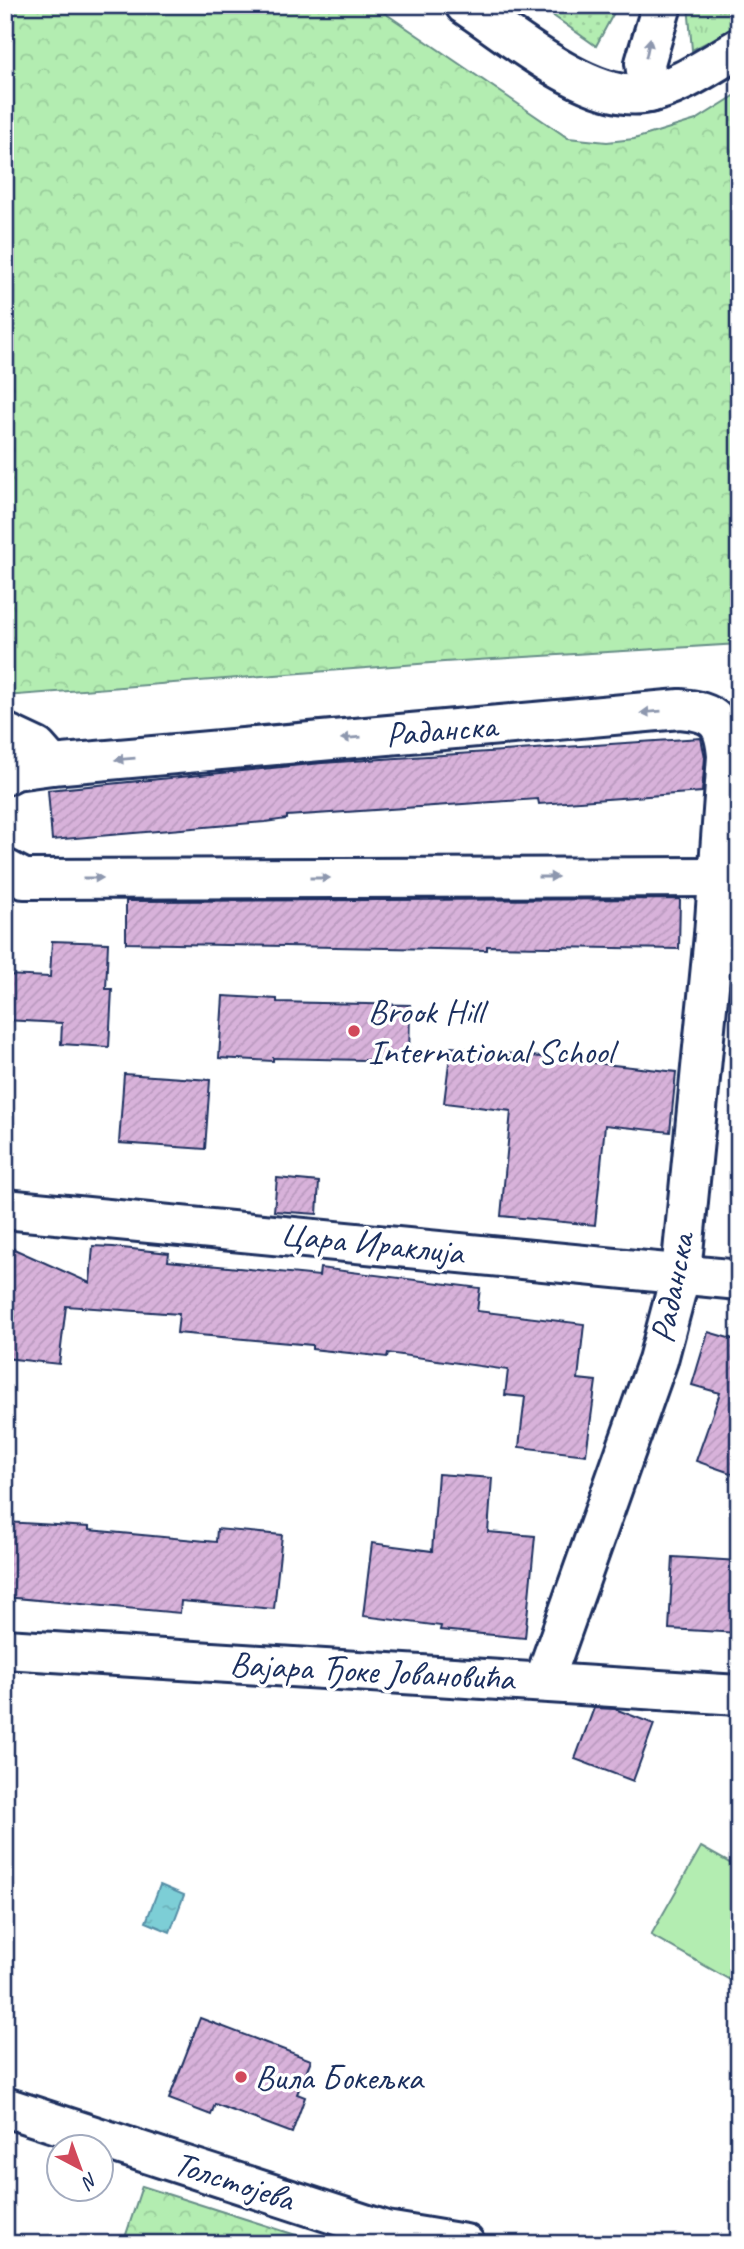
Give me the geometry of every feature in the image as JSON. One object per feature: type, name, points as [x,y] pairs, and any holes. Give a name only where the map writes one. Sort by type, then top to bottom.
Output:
[{"type":"street","points":[[465,5],[588,85],[618,93],[649,93],[697,73],[739,48]]},
{"type":"street","points":[[649,93],[645,63],[662,5]]},
{"type":"street","name":"Раданска","points":[[5,775],[15,770],[52,765],[680,709],[702,711],[717,720],[725,735],[727,756],[717,877],[726,943],[681,1273],[658,1360],[544,1681]]},
{"type":"street","points":[[5,733],[37,748],[52,765]]},
{"type":"street","points":[[5,869],[24,878],[717,877]]},
{"type":"street","name":"Цара Ираклија","points":[[5,1209],[739,1280]]},
{"type":"street","name":"Вајара Ђоке Јовановића","points":[[5,1649],[739,1695]]},
{"type":"street","name":"Толстојева","points":[[5,2107],[386,2231],[465,2244]]},
{"type":"green space","points":[[5,5],[373,5],[568,138],[607,142],[634,139],[696,120],[739,93],[739,644],[444,662],[5,696]]},
{"type":"green space","points":[[538,5],[618,5],[596,46]]},
{"type":"green space","points":[[688,5],[739,5],[739,26],[692,50]]},
{"type":"green space","points":[[701,1847],[739,1868],[739,1985],[651,1935]]},
{"type":"green space","points":[[142,2186],[324,2244],[123,2244]]},
{"type":"water","points":[[160,1885],[184,1895],[170,1932],[146,1922]]},
{"type":"building","points":[[701,738],[705,757],[702,792],[539,804],[538,799],[287,816],[287,819],[265,822],[52,840],[48,790],[322,763]]},
{"type":"building","points":[[680,899],[679,949],[487,946],[487,950],[126,943],[126,901]]},
{"type":"building","points":[[52,941],[108,943],[106,989],[112,989],[109,1047],[61,1044],[62,1023],[5,1020],[5,975],[50,977]]},
{"type":"building","points":[[223,996],[277,999],[277,1002],[410,1005],[409,1061],[273,1058],[273,1061],[219,1058]]},
{"type":"building","points":[[451,1047],[676,1072],[670,1132],[605,1125],[595,1225],[501,1216],[511,1111],[444,1103]]},
{"type":"building","points":[[124,1074],[210,1080],[205,1149],[119,1143]]},
{"type":"building","points":[[277,1178],[319,1182],[317,1214],[274,1211]]},
{"type":"building","points":[[5,1245],[90,1283],[93,1246],[113,1247],[169,1253],[168,1261],[319,1276],[320,1268],[480,1288],[477,1311],[584,1324],[578,1379],[596,1381],[586,1455],[519,1447],[525,1397],[505,1395],[508,1370],[388,1353],[387,1357],[312,1349],[312,1345],[177,1333],[179,1314],[66,1306],[59,1364],[5,1358]]},
{"type":"building","points":[[708,1332],[739,1341],[739,1476],[696,1461],[720,1393],[692,1385]]},
{"type":"building","points":[[438,1474],[492,1478],[488,1532],[535,1536],[525,1638],[440,1630],[441,1626],[363,1616],[372,1543],[432,1551]]},
{"type":"building","points":[[5,1522],[89,1527],[89,1530],[216,1542],[217,1529],[282,1535],[274,1609],[181,1601],[180,1613],[5,1597]]},
{"type":"building","points":[[673,1557],[739,1561],[739,1633],[669,1629]]},
{"type":"building","points":[[594,1708],[615,1709],[654,1724],[633,1781],[575,1759]]},
{"type":"building","name":"Вила Бокељка","points":[[200,2018],[311,2060],[297,2094],[305,2097],[292,2133],[215,2104],[211,2115],[169,2099]]},
{"type":"place","name":"Brook Hill International School","points":[[354,1031]]},
{"type":"place","name":"Вила Бокељка","points":[[241,2077]]}]
